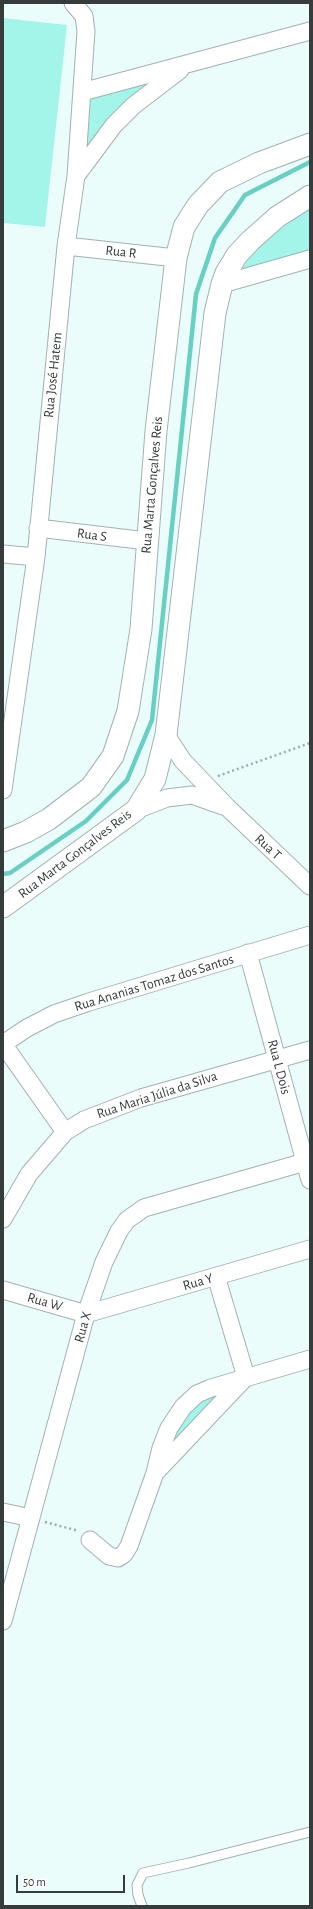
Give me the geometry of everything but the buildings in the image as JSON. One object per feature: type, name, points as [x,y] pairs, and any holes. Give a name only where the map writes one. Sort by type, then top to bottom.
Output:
[{"type":"street","name":"Rua José Hatem","points":[[3,790],[5,754],[36,556],[66,246],[76,176],[85,24],[84,16],[73,3]]},
{"type":"street","points":[[82,92],[310,31]]},
{"type":"street","points":[[76,176],[114,125],[133,106],[190,63]]},
{"type":"street","name":"Rua Marta Gonçalves Reis","points":[[3,841],[26,832],[49,819],[91,787],[113,756],[128,712],[141,629],[156,431],[176,258],[184,227],[198,205],[220,182],[259,163],[310,144]]},
{"type":"street","name":"Rua Marta Gonçalves Reis","points":[[3,907],[136,810],[155,779],[166,735],[215,313],[222,284],[226,273],[250,240],[277,217],[310,196]]},
{"type":"street","name":"Rua R","points":[[66,246],[176,258]]},
{"type":"street","points":[[222,284],[310,259]]},
{"type":"street","name":"Rua S","points":[[38,528],[147,541]]},
{"type":"street","points":[[3,554],[36,556]]},
{"type":"street","name":"Rua T","points":[[166,735],[184,761],[227,807],[310,886]]},
{"type":"street","name":"Rua T","points":[[136,810],[167,798],[192,795],[227,807]]},
{"type":"street","name":"Rua Ananias Tomaz dos Santos","points":[[3,1044],[26,1028],[54,1014],[310,935]]},
{"type":"street","name":"Rua L Dois","points":[[248,953],[310,1180]]},
{"type":"street","points":[[3,1044],[66,1132]]},
{"type":"street","name":"Rua Maria Júlia da Silva","points":[[3,1219],[29,1174],[66,1132],[84,1120],[141,1098],[310,1050]]},
{"type":"street","name":"Rua X","points":[[3,1621],[86,1314],[104,1262],[114,1239],[127,1220],[144,1208],[305,1162]]},
{"type":"street","name":"Rua Y","points":[[86,1314],[310,1249]]},
{"type":"street","points":[[216,1276],[246,1377]]},
{"type":"street","name":"Rua W","points":[[3,1290],[86,1314]]},
{"type":"street","points":[[85,1536],[109,1556],[118,1558],[124,1554],[129,1546],[169,1428],[183,1407],[197,1394],[210,1388],[310,1359]]},
{"type":"street","points":[[155,1473],[246,1377]]},
{"type":"street","points":[[3,1512],[31,1518]]},
{"type":"lane","points":[[142,1906],[138,1895],[137,1884],[143,1873],[189,1863],[310,1832]]},
{"type":"path","points":[[203,781],[310,742]]},
{"type":"path","points":[[31,1518],[85,1536]]},
{"type":"shaded area","points":[[3,18],[67,25],[45,227],[3,223]]},
{"type":"shaded area","points":[[188,64],[79,170],[83,92]]},
{"type":"shaded area","points":[[310,208],[310,251],[241,271],[254,248]]},
{"type":"shaded area","points":[[236,1382],[163,1454],[184,1410]]},
{"type":"waterway","points":[[3,874],[10,873],[86,821],[127,780],[152,720],[196,294],[215,238],[245,195],[310,162]]}]
